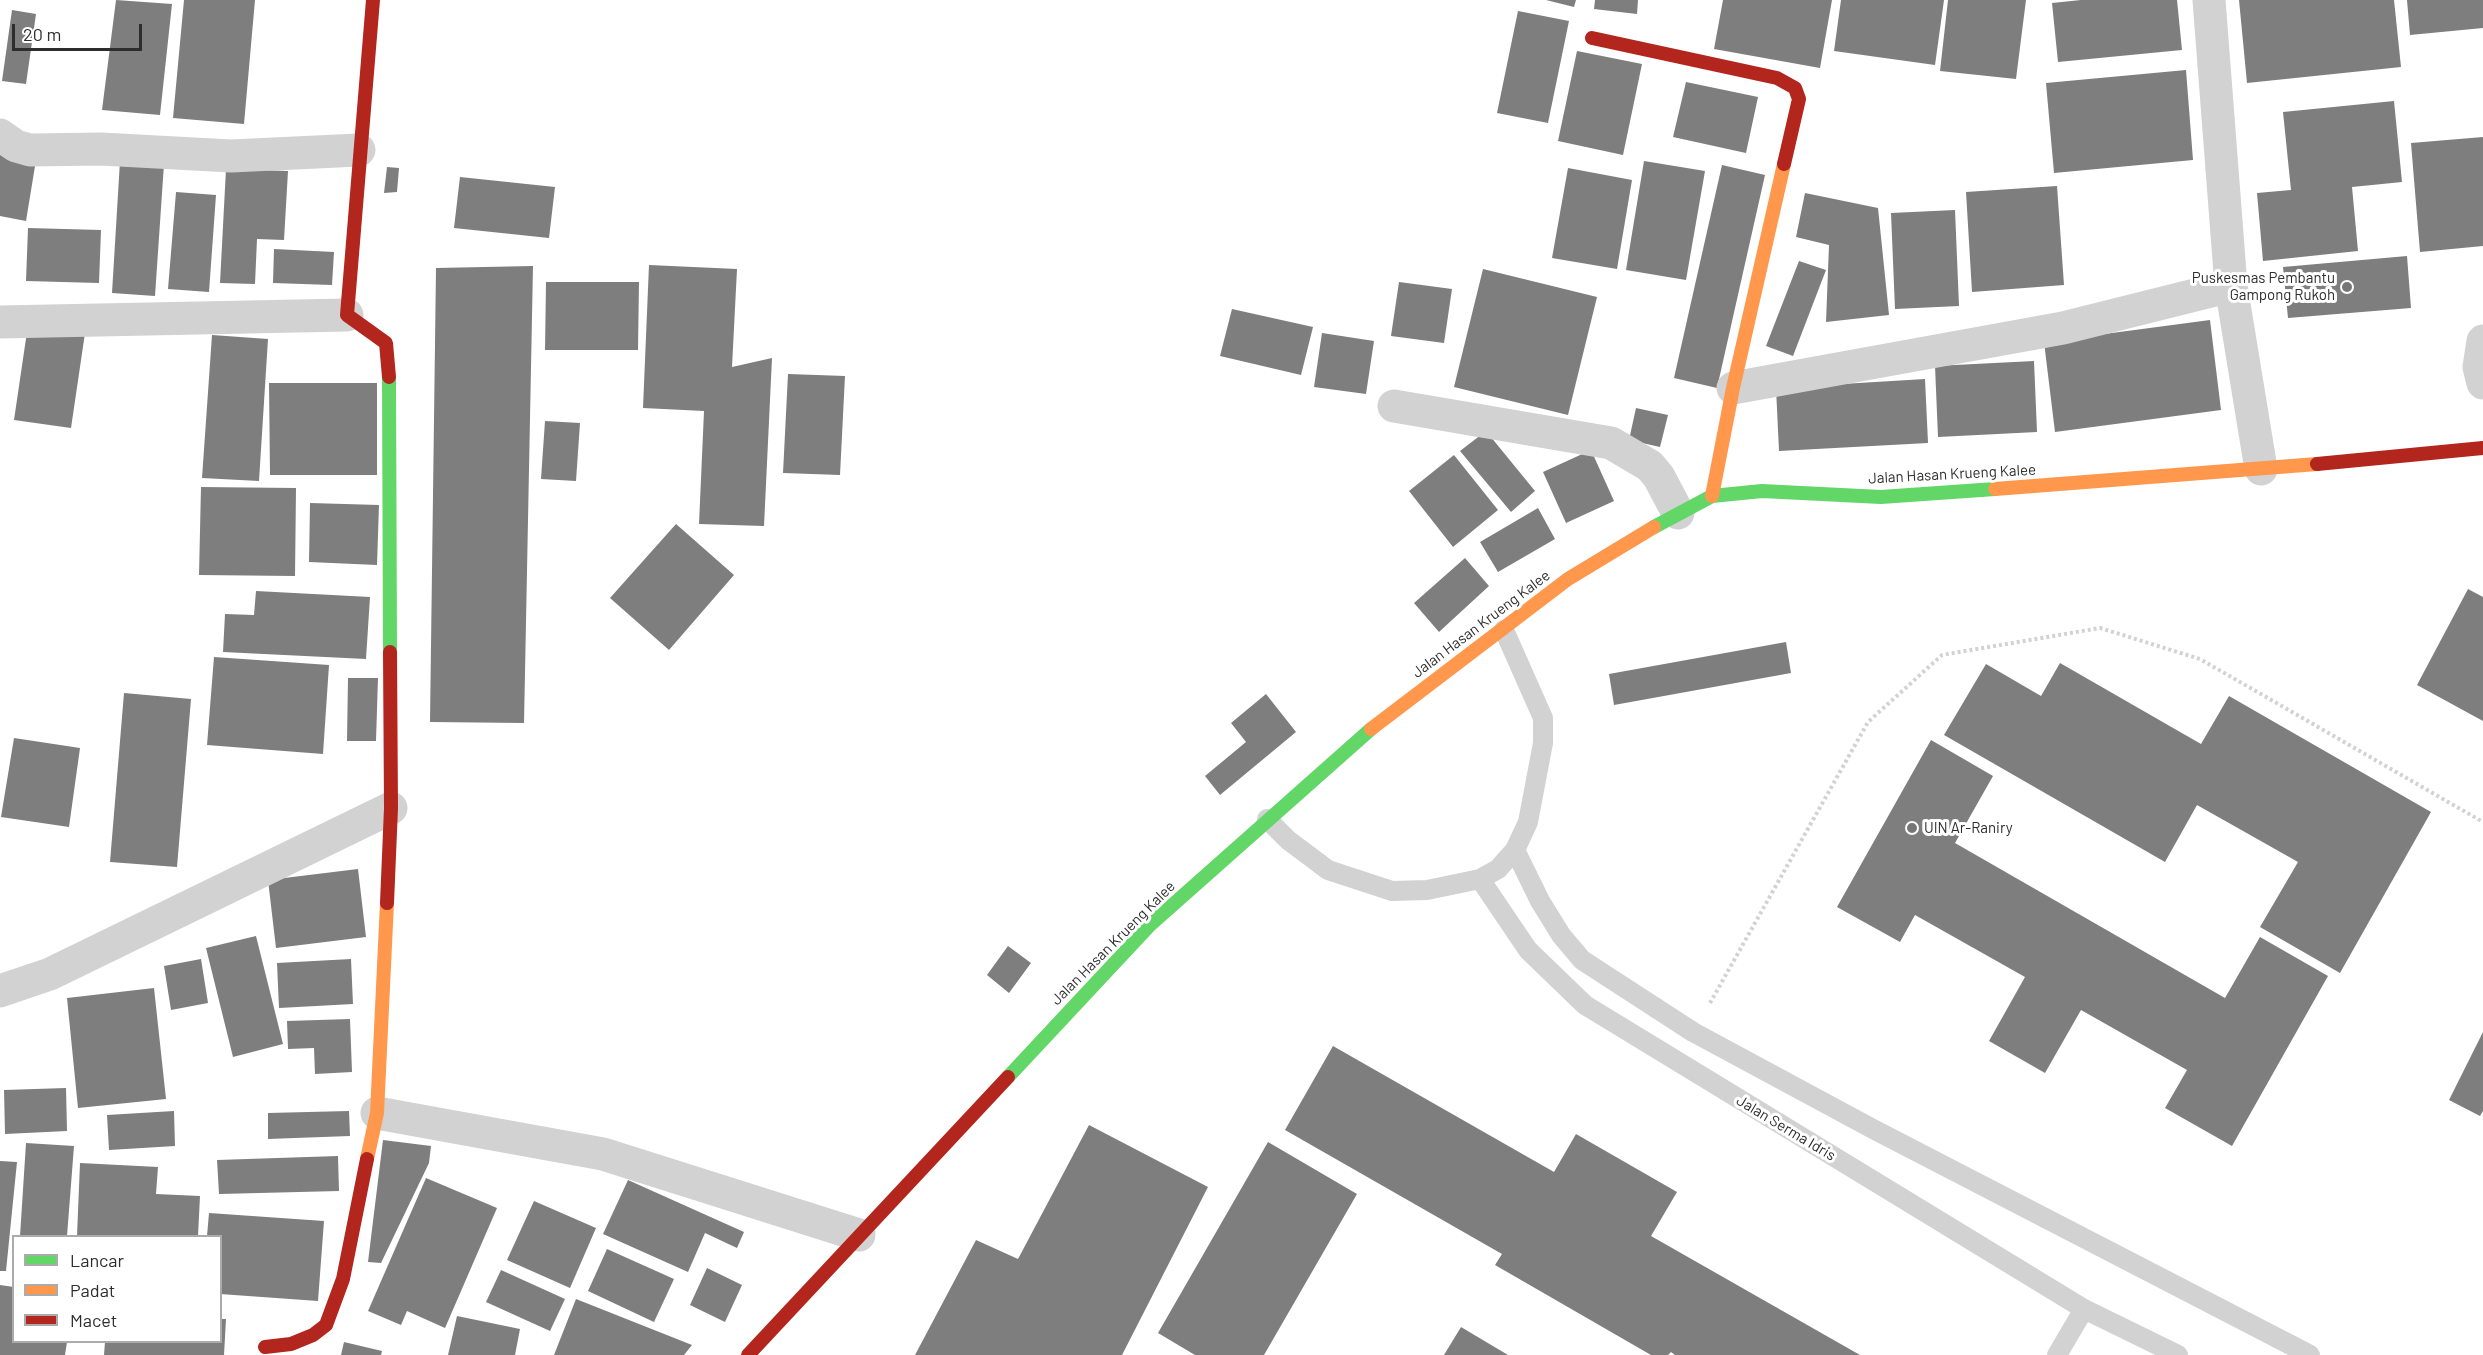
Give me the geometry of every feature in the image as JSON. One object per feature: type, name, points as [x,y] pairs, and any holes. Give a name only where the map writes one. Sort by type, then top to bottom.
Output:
[{"type":"street","points":[[347,315],[372,0]]},
{"type":"street","points":[[2209,0],[2231,286],[2261,469]]},
{"type":"street","points":[[1592,38],[1777,78],[1795,88],[1799,99],[1733,388],[1712,496]]},
{"type":"street","points":[[0,135],[16,146],[30,150],[101,149],[231,156],[359,150]]},
{"type":"street","points":[[1733,388],[2063,328],[2231,286]]},
{"type":"street","points":[[0,322],[347,315],[386,343],[389,357],[391,808],[377,1113],[343,1279],[326,1325],[313,1335],[291,1344],[265,1347]]},
{"type":"street","points":[[2483,341],[2479,367],[2483,383]]},
{"type":"street","points":[[1394,406],[1611,443],[1650,466],[1659,477],[1678,513]]},
{"type":"street","name":"Jalan Hasan Krueng Kalee","points":[[748,1355],[1150,925],[1267,819],[1344,751],[1435,678],[1504,630],[1568,579],[1678,513],[1712,496],[1762,491],[1881,497],[2261,469],[2483,448]]},
{"type":"street","points":[[0,991],[50,974],[391,808]]},
{"type":"street","points":[[377,1113],[603,1154],[859,1235]]},
{"type":"lane","points":[[1267,819],[1288,840],[1328,870],[1392,891],[1426,890],[1480,879],[1497,869],[1515,850],[1528,822],[1535,795],[1543,742],[1543,718],[1504,630]]},
{"type":"lane","points":[[1515,850],[1540,901],[1561,935],[1582,960],[1693,1032],[1873,1129],[2310,1355]]},
{"type":"lane","name":"Jalan Serma Idris","points":[[1480,879],[1528,950],[1585,1005],[2084,1309],[2178,1355]]},
{"type":"lane","points":[[2057,1355],[2084,1309]]},
{"type":"path","points":[[1693,1032],[1868,722],[1942,655],[2100,628],[2178,652],[2200,659],[2483,822]]},
{"type":"building","points":[[116,0],[172,4],[160,115],[102,110]]},
{"type":"building","points":[[184,0],[255,0],[244,124],[173,118]]},
{"type":"building","points":[[1546,0],[1576,0],[1574,7]]},
{"type":"building","points":[[1595,0],[1638,0],[1637,14],[1594,9]]},
{"type":"building","points":[[1723,0],[1832,0],[1820,68],[1714,49]]},
{"type":"building","points":[[1841,0],[1944,0],[1935,65],[1834,51]]},
{"type":"building","points":[[1948,0],[2026,0],[2016,79],[1940,71]]},
{"type":"building","points":[[2081,0],[2177,0],[2182,50],[2058,62],[2052,3]]},
{"type":"building","points":[[2239,0],[2394,0],[2401,67],[2247,83]]},
{"type":"building","points":[[2407,0],[2483,0],[2483,28],[2410,35]]},
{"type":"building","points":[[12,10],[36,14],[26,84],[2,81]]},
{"type":"building","points":[[1518,11],[1569,21],[1548,123],[1497,113]]},
{"type":"building","points":[[1577,51],[1642,64],[1623,155],[1558,141]]},
{"type":"building","points":[[2186,70],[2193,160],[2054,173],[2046,83]]},
{"type":"building","points":[[1686,82],[1758,97],[1746,153],[1673,137]]},
{"type":"building","points":[[2394,101],[2402,182],[2352,187],[2358,251],[2263,261],[2257,193],[2291,190],[2283,112]]},
{"type":"building","points":[[2483,137],[2483,246],[2420,252],[2411,143]]},
{"type":"building","points":[[0,154],[36,160],[26,221],[0,216]]},
{"type":"building","points":[[120,161],[164,164],[155,296],[112,293]]},
{"type":"building","points":[[1644,161],[1705,171],[1686,280],[1626,270]]},
{"type":"building","points":[[1722,165],[1765,175],[1717,388],[1674,378]]},
{"type":"building","points":[[387,167],[399,168],[397,192],[384,193]]},
{"type":"building","points":[[1568,168],[1632,180],[1617,269],[1552,258]]},
{"type":"building","points":[[226,169],[288,171],[284,240],[257,239],[255,284],[220,283]]},
{"type":"building","points":[[460,177],[555,187],[549,238],[454,228]]},
{"type":"building","points":[[2057,186],[2064,285],[1972,292],[1966,192]]},
{"type":"building","points":[[176,192],[216,195],[209,292],[168,289]]},
{"type":"building","points":[[1805,193],[1878,208],[1889,315],[1826,322],[1829,245],[1796,237]]},
{"type":"building","points":[[1955,210],[1959,306],[1895,309],[1891,213]]},
{"type":"building","points":[[28,228],[101,230],[99,283],[26,281]]},
{"type":"building","points":[[274,249],[334,252],[332,285],[273,283]]},
{"type":"building","name":"Puskesmas Pembantu Gampong Rukoh","points":[[2407,256],[2411,308],[2288,318],[2283,267]]},
{"type":"building","points":[[1799,261],[1826,270],[1793,356],[1766,346]]},
{"type":"building","points":[[649,265],[737,269],[732,367],[772,358],[764,526],[699,524],[704,411],[643,408]]},
{"type":"building","points":[[533,266],[524,723],[430,722],[436,268]]},
{"type":"building","points":[[1483,269],[1597,297],[1568,415],[1454,387]]},
{"type":"building","points":[[546,282],[639,282],[638,350],[545,350]]},
{"type":"building","points":[[1399,282],[1452,289],[1444,343],[1391,336]]},
{"type":"building","points":[[1232,309],[1313,327],[1301,375],[1220,356]]},
{"type":"building","points":[[2210,320],[2221,410],[2055,432],[2044,342]]},
{"type":"building","points":[[28,325],[85,333],[71,428],[14,420]]},
{"type":"building","points":[[1322,333],[1374,341],[1366,394],[1314,387]]},
{"type":"building","points":[[212,335],[268,339],[259,481],[202,478]]},
{"type":"building","points":[[2034,361],[2037,432],[1938,437],[1935,366]]},
{"type":"building","points":[[788,374],[845,376],[840,475],[783,473]]},
{"type":"building","points":[[1925,379],[1928,443],[1779,451],[1776,388]]},
{"type":"building","points":[[269,383],[377,383],[377,475],[270,475]]},
{"type":"building","points":[[1636,408],[1668,415],[1660,447],[1629,440]]},
{"type":"building","points":[[545,421],[580,423],[576,481],[541,479]]},
{"type":"building","points":[[1486,431],[1535,491],[1511,512],[1460,451]]},
{"type":"building","points":[[1591,450],[1614,501],[1566,523],[1543,472]]},
{"type":"building","points":[[1454,455],[1498,510],[1453,547],[1409,491]]},
{"type":"building","points":[[201,487],[296,488],[295,576],[199,575]]},
{"type":"building","points":[[310,503],[379,505],[377,565],[309,562]]},
{"type":"building","points":[[1538,508],[1555,539],[1498,572],[1480,542]]},
{"type":"building","points":[[676,524],[734,575],[669,650],[610,598]]},
{"type":"building","points":[[1465,558],[1489,586],[1439,632],[1414,603]]},
{"type":"building","points":[[2468,589],[2483,597],[2483,721],[2417,685]]},
{"type":"building","points":[[256,591],[370,597],[366,659],[223,652],[225,614],[254,615]]},
{"type":"building","points":[[1786,642],[1791,673],[1614,705],[1609,674]]},
{"type":"building","points":[[214,657],[329,665],[323,754],[207,745]]},
{"type":"building","points":[[2060,663],[2201,744],[2229,696],[2431,812],[2340,973],[2260,927],[2298,862],[2197,805],[2165,862],[1944,735],[1986,664],[2041,696]]},
{"type":"building","points":[[348,678],[378,678],[376,741],[347,741]]},
{"type":"building","points":[[124,693],[191,699],[177,867],[110,862]]},
{"type":"building","points":[[1266,694],[1296,732],[1220,795],[1205,776],[1246,742],[1231,723]]},
{"type":"building","points":[[14,738],[80,748],[69,827],[1,817]]},
{"type":"building","points":[[1931,740],[1993,776],[1955,843],[2225,998],[2260,937],[2328,976],[2232,1146],[2165,1108],[2187,1070],[2081,1010],[2045,1073],[1989,1041],[2025,977],[1915,915],[1900,942],[1837,907]]},
{"type":"building","points":[[358,869],[366,937],[276,948],[268,880]]},
{"type":"building","points":[[256,936],[283,1044],[233,1057],[206,948]]},
{"type":"building","points":[[1008,946],[1031,963],[1009,993],[987,975]]},
{"type":"building","points":[[201,959],[208,1003],[171,1010],[164,966]]},
{"type":"building","points":[[351,959],[353,1004],[279,1008],[277,963]]},
{"type":"building","points":[[154,988],[166,1099],[78,1108],[67,998]]},
{"type":"building","points":[[350,1019],[352,1072],[315,1074],[314,1048],[288,1049],[287,1021]]},
{"type":"building","points":[[2483,1032],[2483,1111],[2480,1116],[2449,1100]]},
{"type":"building","points":[[1333,1046],[1554,1172],[1576,1134],[1677,1192],[1651,1236],[1860,1355],[1675,1355],[1671,1352],[1668,1355],[1651,1355],[1495,1265],[1502,1254],[1285,1130]]},
{"type":"building","points":[[66,1088],[67,1131],[5,1134],[4,1090]]},
{"type":"building","points":[[174,1111],[175,1146],[109,1150],[107,1115]]},
{"type":"building","points":[[349,1111],[350,1136],[268,1139],[268,1113]]},
{"type":"building","points":[[1089,1125],[1208,1187],[1122,1355],[915,1355],[976,1240],[1018,1259]]},
{"type":"building","points":[[383,1140],[431,1146],[429,1163],[381,1263],[368,1262]]},
{"type":"building","points":[[1268,1142],[1357,1194],[1264,1355],[1195,1355],[1158,1333]]},
{"type":"building","points":[[26,1143],[74,1146],[67,1235],[20,1235]]},
{"type":"building","points":[[338,1156],[339,1191],[219,1194],[217,1160]]},
{"type":"building","points":[[0,1161],[17,1162],[6,1271],[0,1271]]},
{"type":"building","points":[[80,1163],[158,1167],[156,1194],[200,1196],[198,1235],[77,1235]]},
{"type":"building","points":[[426,1178],[497,1208],[445,1328],[407,1311],[401,1325],[368,1311]]},
{"type":"building","points":[[628,1180],[744,1232],[737,1248],[705,1233],[688,1272],[603,1234]]},
{"type":"building","points":[[534,1201],[596,1228],[570,1288],[507,1260]]},
{"type":"building","points":[[209,1213],[324,1221],[318,1301],[222,1294],[222,1235],[207,1235]]},
{"type":"building","points":[[607,1249],[674,1279],[654,1322],[588,1291]]},
{"type":"building","points":[[707,1268],[742,1285],[725,1322],[690,1305]]},
{"type":"building","points":[[501,1270],[565,1299],[550,1331],[486,1302]]},
{"type":"building","points":[[0,1285],[12,1287],[12,1343],[67,1343],[65,1355],[0,1355]]},
{"type":"building","points":[[576,1299],[692,1345],[684,1355],[554,1355]]},
{"type":"building","points":[[457,1316],[520,1329],[515,1355],[448,1355]]},
{"type":"building","points":[[222,1319],[226,1319],[224,1355],[104,1355],[105,1343],[222,1343]]},
{"type":"building","points":[[1461,1327],[1508,1355],[1444,1355]]},
{"type":"building","points":[[344,1342],[382,1351],[381,1355],[341,1355]]},
{"type":"traffic: fast","points":[[389,377],[390,652]]},
{"type":"traffic: fast","points":[[1654,527],[1712,496],[1762,491],[1881,497],[1995,489]]},
{"type":"traffic: fast","points":[[1008,1077],[1150,925],[1371,729]]},
{"type":"traffic: slow","points":[[1712,496],[1733,388],[1784,164]]},
{"type":"traffic: slow","points":[[1995,489],[2317,464]]},
{"type":"traffic: slow","points":[[1371,729],[1568,579],[1654,527]]},
{"type":"traffic: slow","points":[[367,1159],[377,1113],[387,903]]},
{"type":"traffic: jam","points":[[373,0],[347,315],[386,343],[389,377]]},
{"type":"traffic: jam","points":[[1592,38],[1777,78],[1795,88],[1799,99],[1784,164]]},
{"type":"traffic: jam","points":[[2317,464],[2483,448]]},
{"type":"traffic: jam","points":[[387,903],[391,808],[390,652]]},
{"type":"traffic: jam","points":[[748,1355],[1008,1077]]},
{"type":"traffic: jam","points":[[265,1347],[291,1344],[313,1335],[326,1325],[343,1279],[367,1159]]},
{"type":"place","name":"Puskesmas Pembantu Gampong Rukoh","points":[[2347,287]]},
{"type":"place","name":"UIN Ar-Raniry","points":[[1912,828]]}]
